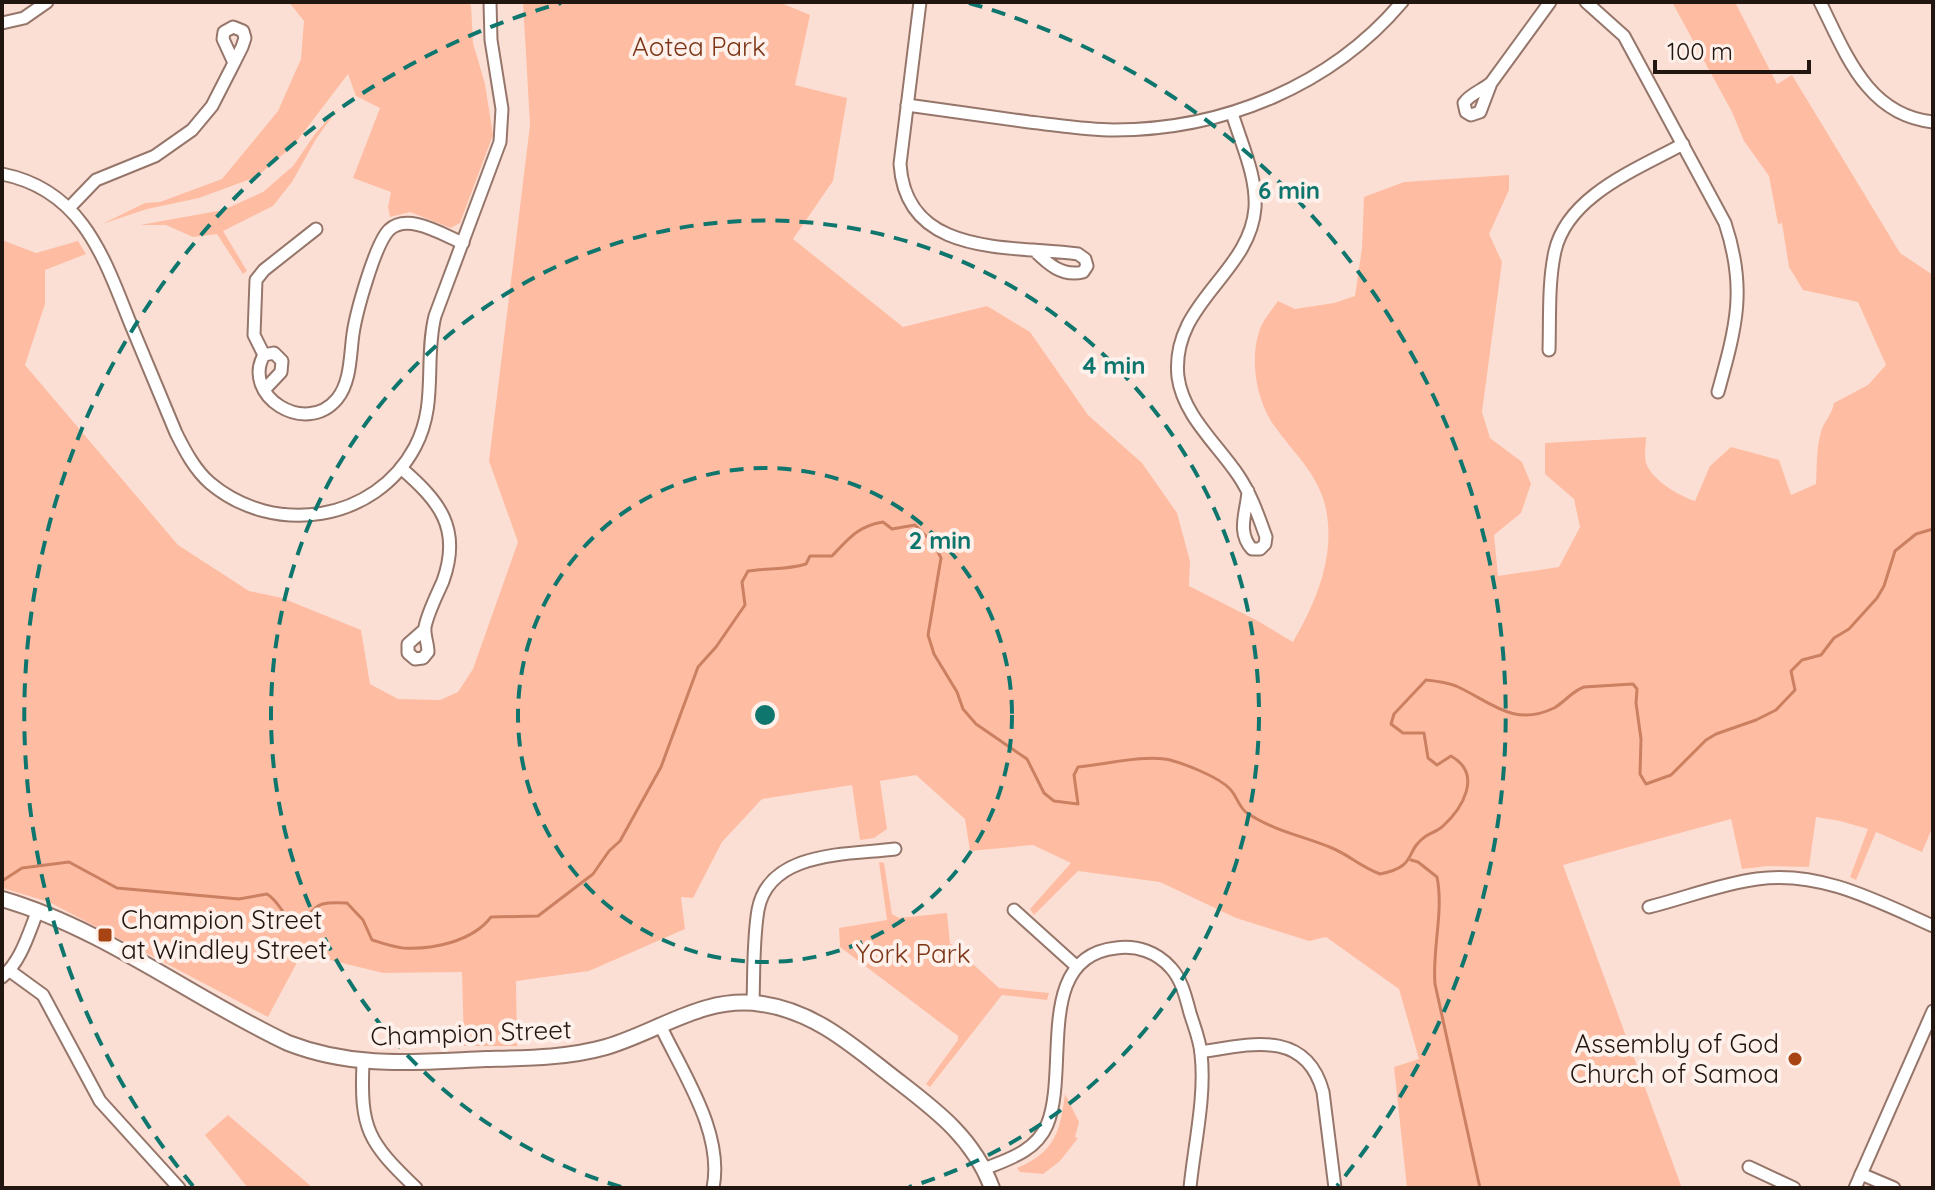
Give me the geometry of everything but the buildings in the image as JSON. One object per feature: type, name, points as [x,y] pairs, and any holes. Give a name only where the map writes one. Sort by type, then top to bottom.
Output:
[{"type":"main road","name":"Champion Street","points":[[2,899],[38,910],[79,929],[288,1043],[310,1052],[363,1063],[573,1055],[632,1039],[703,1007],[720,1004],[753,1003],[806,1016],[836,1033],[956,1128],[984,1169],[992,1188]]},
{"type":"street","points":[[2,23],[24,18],[47,2]]},
{"type":"street","points":[[2,174],[31,183],[69,208],[84,224],[101,251],[176,433],[191,460],[210,482],[255,509],[298,516],[324,514],[360,501],[401,468],[415,448],[427,419],[432,326],[495,158],[501,129],[500,88],[489,25],[490,2]]},
{"type":"street","points":[[920,2],[901,151],[900,177],[909,202],[934,229],[950,237],[1034,250]]},
{"type":"street","points":[[907,105],[1076,128],[1168,127],[1232,113],[1279,94],[1329,67],[1368,36],[1402,2]]},
{"type":"street","points":[[1491,83],[1550,2]]},
{"type":"street","points":[[1586,2],[1624,36],[1725,223],[1734,250],[1738,302],[1734,336],[1718,392]]},
{"type":"street","points":[[1820,2],[1859,78],[1871,93],[1897,112],[1933,122]]},
{"type":"street","points":[[69,208],[96,180],[155,156],[192,130],[212,106],[234,63]]},
{"type":"street","points":[[1232,113],[1255,189],[1253,222],[1238,255],[1189,321],[1180,345],[1178,378],[1192,414],[1248,491]]},
{"type":"street","points":[[1549,350],[1555,248],[1574,214],[1603,187],[1683,144]]},
{"type":"street","points":[[316,229],[264,270],[256,280],[254,335],[264,355],[260,368],[265,389],[277,405],[302,414],[325,409],[340,396],[347,379],[359,306],[381,243],[394,226],[410,223],[463,243]]},
{"type":"street","points":[[264,355],[274,353],[279,356],[282,368],[278,378],[265,389]]},
{"type":"street","points":[[401,468],[434,499],[445,518],[449,535],[449,563],[425,629]]},
{"type":"street","points":[[753,1003],[758,909],[772,882],[787,868],[810,861],[895,849]]},
{"type":"street","points":[[1649,907],[1741,881],[1796,877],[1848,889],[1933,926]]},
{"type":"street","points":[[38,910],[6,974],[43,995],[100,1101],[179,1188]]},
{"type":"street","points":[[1014,910],[1076,966]]},
{"type":"street","points":[[984,1169],[1013,1158],[1033,1145],[1047,1125],[1054,1096],[1062,998],[1076,966],[1089,956],[1109,948],[1125,947],[1141,949],[1157,956],[1171,968],[1180,981],[1201,1052],[1201,1090],[1190,1188]]},
{"type":"street","points":[[1855,1188],[1932,1018]]},
{"type":"street","points":[[660,1025],[709,1128],[717,1169],[713,1188]]},
{"type":"street","points":[[1201,1052],[1256,1043],[1279,1045],[1311,1063],[1320,1078],[1323,1092],[1335,1188]]},
{"type":"street","points":[[363,1063],[363,1105],[369,1133],[388,1162],[416,1188]]},
{"type":"street","points":[[1749,1167],[1794,1188]]},
{"type":"street","points":[[1861,1174],[1894,1188]]},
{"type":"green space","points":[[289,2],[467,2],[471,5],[473,43],[485,84],[493,135],[460,223],[451,228],[410,212],[390,217],[391,192],[353,178],[380,108],[356,96],[348,74],[293,146],[256,177],[199,198],[147,209],[102,224],[145,203],[160,202],[222,179],[278,111],[301,59],[304,21]]},
{"type":"green space","name":"Aotea Park","points":[[523,2],[779,2],[810,15],[795,85],[847,98],[833,181],[793,239],[903,327],[987,306],[1030,332],[1088,415],[1142,463],[1177,513],[1190,561],[1189,586],[1293,642],[1321,581],[1328,548],[1327,515],[1312,476],[1266,411],[1256,378],[1256,343],[1262,324],[1278,301],[1295,309],[1355,296],[1362,248],[1364,197],[1404,182],[1509,175],[1509,190],[1489,234],[1502,262],[1482,412],[1490,438],[1522,462],[1531,484],[1521,513],[1494,535],[1498,576],[1559,567],[1580,527],[1574,499],[1545,474],[1545,443],[1646,437],[1645,460],[1649,469],[1667,486],[1695,501],[1710,466],[1731,447],[1779,460],[1791,495],[1816,484],[1819,438],[1834,403],[1868,385],[1886,365],[1858,302],[1803,290],[1789,267],[1782,223],[1778,224],[1769,176],[1744,141],[1732,112],[1672,2],[1735,2],[1777,84],[1792,75],[1900,253],[1933,275],[1933,826],[1922,852],[1876,832],[1856,880],[1850,877],[1868,829],[1816,817],[1809,867],[1742,869],[1731,819],[1563,865],[1682,1188],[1407,1188],[1394,1067],[1419,1059],[1399,989],[1326,937],[1309,941],[1236,918],[1160,882],[1078,871],[1034,915],[1030,909],[1071,863],[1033,845],[970,851],[965,819],[916,775],[880,781],[887,829],[874,838],[860,840],[852,785],[762,799],[722,842],[693,898],[681,897],[685,929],[589,971],[516,981],[517,1046],[464,1046],[462,972],[383,973],[302,953],[268,1017],[49,902],[2,888],[2,240],[36,253],[78,241],[86,254],[45,270],[45,304],[25,365],[178,545],[249,591],[282,598],[361,630],[370,684],[398,699],[440,700],[458,692],[473,669],[518,542],[489,461],[530,125]]},
{"type":"green space","points":[[339,107],[316,139],[292,182],[273,206],[223,231],[247,271],[243,274],[217,234],[193,237],[166,225],[140,225],[223,210],[263,192],[293,166]]},
{"type":"green space","name":"York Park","points":[[879,862],[884,863],[892,914],[899,918],[947,913],[950,943],[999,988],[1049,993],[1047,1000],[1002,995],[930,1087],[926,1084],[958,1036],[840,947],[839,928],[887,920]]},
{"type":"green space","points":[[1065,1094],[1079,1122],[1075,1137],[1078,1138],[1060,1161],[1043,1174],[1020,1172],[1017,1168],[1048,1148],[1058,1130]]},
{"type":"green space","points":[[228,1115],[313,1188],[248,1188],[205,1135]]},
{"type":"waterway","points":[[2,881],[22,868],[69,862],[117,888],[239,899],[267,894],[295,923],[320,905],[347,903],[363,920],[372,940],[403,948],[452,942],[474,932],[491,917],[538,916],[593,874],[620,841],[661,767],[698,667],[745,605],[742,582],[748,571],[806,564],[810,556],[832,556],[860,530],[883,522],[892,529],[915,525],[934,544],[941,558],[928,635],[934,654],[957,692],[963,709],[976,724],[1027,759],[1044,793],[1054,801],[1078,804],[1074,775],[1078,767],[1137,759],[1170,760],[1225,784],[1244,811],[1257,819],[1332,848],[1380,874],[1406,863],[1419,842],[1450,819],[1466,791],[1468,781],[1461,763],[1451,756],[1437,765],[1428,758],[1424,733],[1403,733],[1391,724],[1394,714],[1426,680],[1452,685],[1502,710],[1526,715],[1554,708],[1584,687],[1633,684],[1637,689],[1641,739],[1640,774],[1646,784],[1671,775],[1716,734],[1776,710],[1795,690],[1791,671],[1802,660],[1821,655],[1834,638],[1849,629],[1877,598],[1895,551],[1916,534],[1933,529]]},
{"type":"waterway","points":[[1411,860],[1437,877],[1439,904],[1435,984],[1480,1188]]},
{"type":"place","name":"Champion Street at Windley Street","points":[[105,935]]},
{"type":"place","name":"Assembly of God Church of Samoa","points":[[1795,1059]]}]
